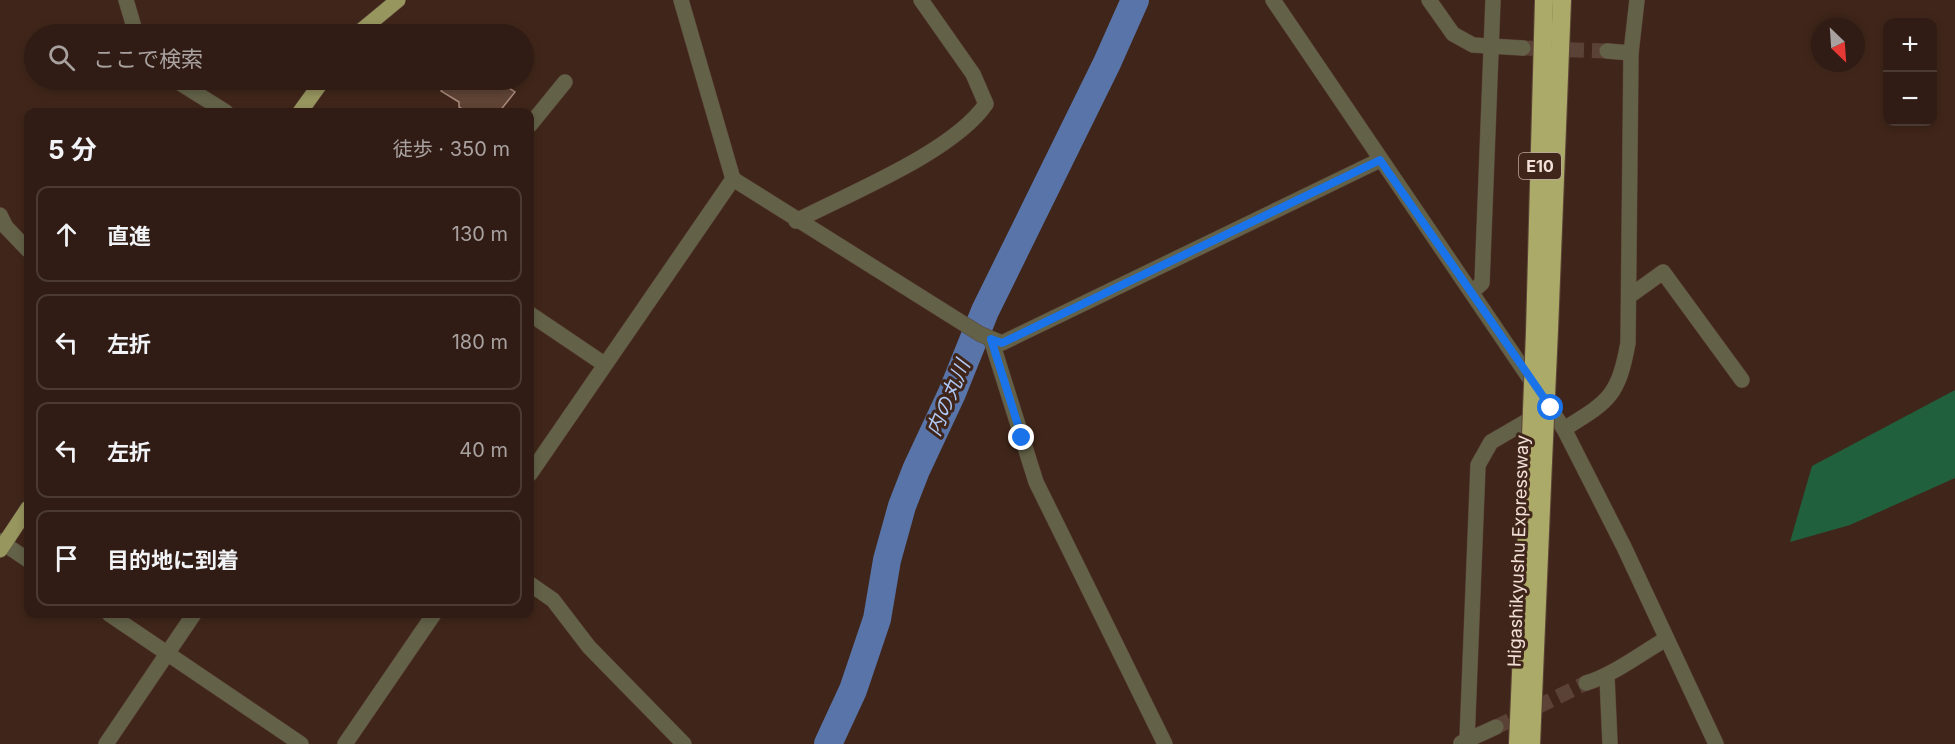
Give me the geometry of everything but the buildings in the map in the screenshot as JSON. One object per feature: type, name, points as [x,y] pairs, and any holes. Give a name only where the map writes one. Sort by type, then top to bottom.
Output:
[{"type":"highway","name":"Higashikyushu Expressway","points":[[1542,331],[1544,0]]},
{"type":"highway","name":"Higashikyushu Expressway","points":[[1518,744],[1562,0]]},
{"type":"highway","name":"Higashikyushu Expressway","points":[[1531,744],[1536,462]]},
{"type":"main road","points":[[369,24],[398,0]]},
{"type":"main road","points":[[303,108],[316,90]]},
{"type":"main road","points":[[1,545],[24,513]]},
{"type":"street","points":[[126,0],[133,24]]},
{"type":"street","points":[[681,0],[733,179],[796,221],[991,339],[1002,343],[1380,160]]},
{"type":"street","points":[[796,221],[924,155],[976,119],[986,104],[973,74],[921,0]]},
{"type":"street","points":[[1273,0],[1564,429],[1624,547],[1716,744]]},
{"type":"street","points":[[1429,0],[1454,34],[1473,45],[1523,48]]},
{"type":"street","points":[[1472,292],[1482,283],[1483,275],[1493,0]]},
{"type":"street","points":[[1564,429],[1597,408],[1613,393],[1622,375],[1628,343],[1631,295],[1631,54],[1637,0]]},
{"type":"street","points":[[1607,51],[1631,54]]},
{"type":"street","points":[[534,120],[565,82]]},
{"type":"street","points":[[191,90],[220,108]]},
{"type":"street","points":[[534,468],[733,179]]},
{"type":"street","points":[[0,215],[6,227],[24,246]]},
{"type":"street","points":[[1631,295],[1663,272],[1742,380]]},
{"type":"street","points":[[534,317],[604,364]]},
{"type":"street","points":[[991,339],[1036,482],[1165,744]]},
{"type":"street","points":[[1496,726],[1463,742],[1478,465],[1491,442],[1551,408]]},
{"type":"street","points":[[1,545],[24,558]]},
{"type":"street","points":[[534,587],[553,600],[589,647],[684,744]]},
{"type":"street","points":[[115,618],[301,744]]},
{"type":"street","points":[[106,744],[191,618]]},
{"type":"street","points":[[345,744],[431,618]]},
{"type":"street","points":[[1586,683],[1607,677],[1623,663],[1666,639]]},
{"type":"street","points":[[1607,677],[1610,744]]},
{"type":"green space","points":[[1955,390],[1955,478],[1850,525],[1790,542],[1812,466]]},
{"type":"waterway","name":"内の丸川","points":[[828,744],[853,690],[877,619],[887,560],[902,506],[916,470],[952,393],[985,311],[1107,63],[1135,0]]},
{"type":"tunnel","points":[[1523,48],[1607,51]]},
{"type":"tunnel","points":[[1496,727],[1586,683]]},
{"type":"route","points":[[1022,438],[991,339],[1002,343],[1380,160],[1551,408]]}]
